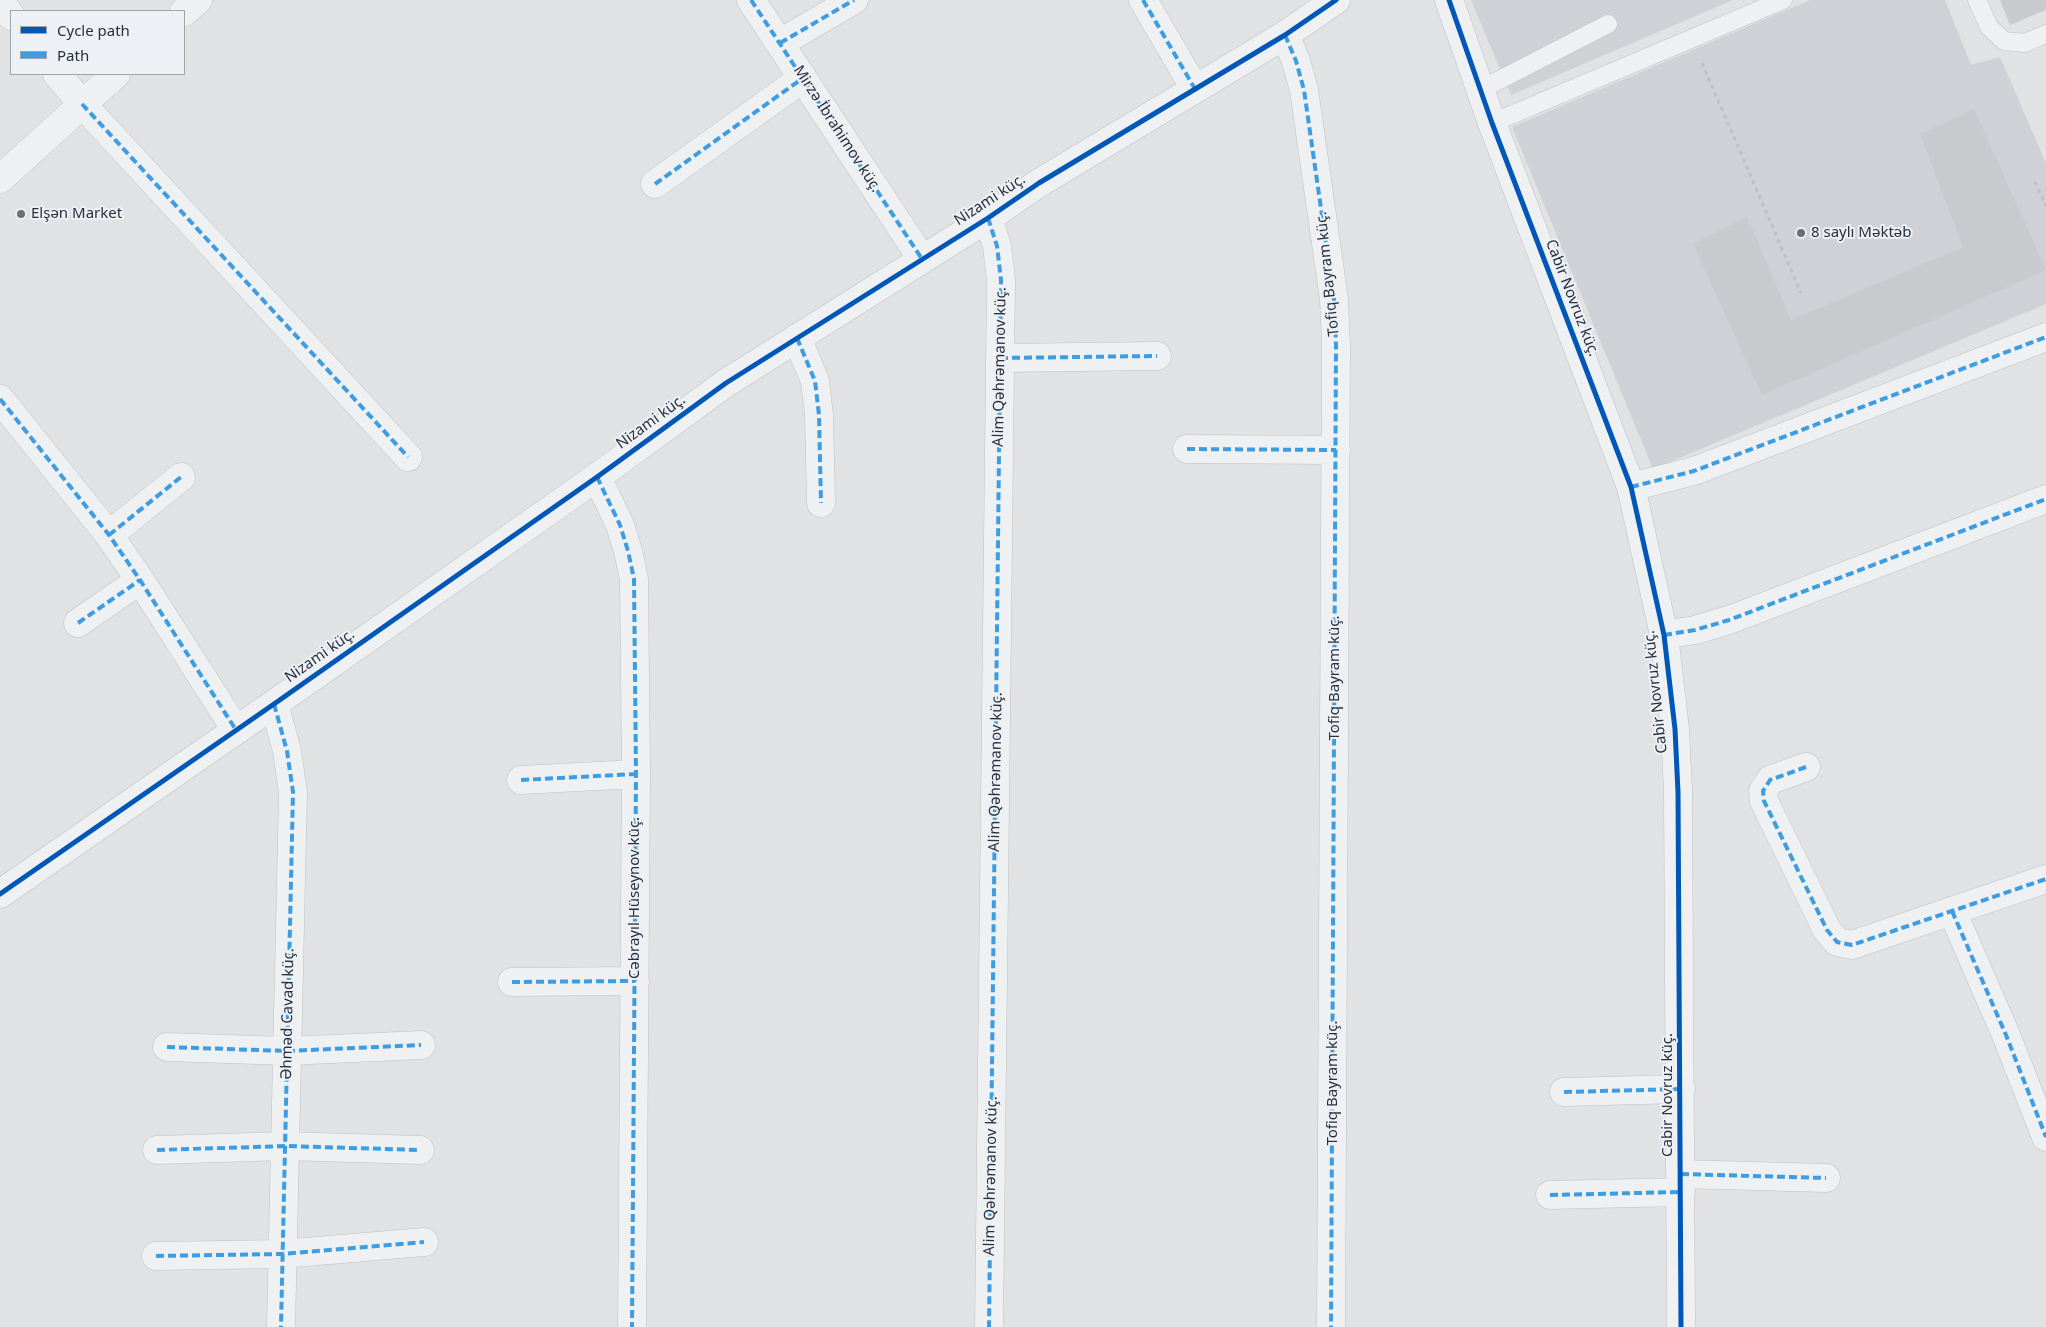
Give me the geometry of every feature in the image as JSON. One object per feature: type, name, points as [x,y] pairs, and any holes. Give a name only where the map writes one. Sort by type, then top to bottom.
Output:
[{"type":"street","points":[[185,11],[198,0]]},
{"type":"street","name":"Mirzə İbrahimov küç.","points":[[751,0],[922,259]]},
{"type":"street","points":[[780,43],[854,0]]},
{"type":"street","points":[[1142,0],[1195,89]]},
{"type":"street","name":"Nizami küç.","points":[[0,894],[597,477],[726,383],[988,218],[1039,183],[1285,35],[1336,0]]},
{"type":"street","name":"Cabir Novruz küç.","points":[[1449,0],[1492,123],[1631,487],[1664,635],[1675,729],[1678,792],[1681,1327]]},
{"type":"street","points":[[0,1],[10,15]]},
{"type":"street","name":"Tofiq Bayram küç.","points":[[1285,35],[1296,61],[1304,90],[1334,299],[1336,345],[1331,1327]]},
{"type":"street","points":[[58,75],[82,104],[408,457]]},
{"type":"street","points":[[0,179],[115,75]]},
{"type":"street","points":[[655,184],[802,78]]},
{"type":"street","name":"Alim Qəhrəmanov küç.","points":[[988,218],[997,246],[1001,280],[990,1327]]},
{"type":"street","points":[[1631,487],[1694,471],[2046,337]]},
{"type":"street","points":[[797,338],[815,381],[819,414],[821,503]]},
{"type":"street","points":[[1000,358],[1157,356]]},
{"type":"street","points":[[0,398],[109,535],[236,730]]},
{"type":"street","points":[[1187,449],[1336,450]]},
{"type":"street","points":[[109,535],[181,477]]},
{"type":"street","name":"Cəbrayıl Hüseynov küç.","points":[[597,477],[620,525],[634,579],[636,774],[632,1327]]},
{"type":"street","points":[[1664,635],[1695,630],[1729,620],[2046,500]]},
{"type":"street","points":[[78,622],[140,580]]},
{"type":"street","name":"Əhməd Cavad küç.","points":[[274,704],[287,751],[293,792],[281,1327]]},
{"type":"street","points":[[1806,767],[1770,780],[1763,791],[1764,801],[1827,930],[1838,942],[1852,945],[2046,879]]},
{"type":"street","points":[[521,780],[636,774]]},
{"type":"street","points":[[1952,911],[2006,1035],[2046,1137]]},
{"type":"street","points":[[512,982],[634,981]]},
{"type":"street","points":[[167,1048],[287,1051],[421,1045]]},
{"type":"street","points":[[1564,1092],[1681,1089]]},
{"type":"street","points":[[157,1150],[285,1146],[420,1150]]},
{"type":"street","points":[[1550,1195],[1681,1183],[1826,1178]]},
{"type":"street","points":[[156,1256],[282,1254],[424,1242]]},
{"type":"lane","points":[[1492,123],[1783,0]]},
{"type":"lane","points":[[1977,0],[1989,27],[2004,41],[2025,43],[2046,34]]},
{"type":"lane","points":[[1480,90],[1608,24]]},
{"type":"path","points":[[1691,40],[1802,293]]},
{"type":"path","points":[[2035,182],[2046,206]]},
{"type":"shaded area","points":[[1471,0],[1733,0],[1511,95]]},
{"type":"shaded area","name":"8 saylı Məktəb","points":[[1810,0],[1945,0],[1971,65],[2000,57],[2046,163],[2046,304],[1653,469],[1512,127]]},
{"type":"building","points":[[2000,0],[2046,0],[2046,10],[2010,25]]},
{"type":"building","points":[[1974,109],[2046,270],[1762,395],[1693,244],[1747,217],[1791,320],[1963,247],[1920,134]]},
{"type":"marked path","points":[[751,0],[922,259]]},
{"type":"marked path","points":[[780,43],[854,0]]},
{"type":"marked path","points":[[1143,0],[1195,89]]},
{"type":"marked path","points":[[1285,35],[1296,61],[1304,90],[1334,299],[1336,345],[1331,1327]]},
{"type":"marked path","points":[[655,184],[803,78]]},
{"type":"marked path","points":[[82,104],[408,457]]},
{"type":"marked path","points":[[988,218],[997,246],[1001,280],[989,1327]]},
{"type":"marked path","points":[[1631,487],[1694,471],[2046,337]]},
{"type":"marked path","points":[[797,338],[815,381],[819,415],[821,503]]},
{"type":"marked path","points":[[1000,358],[1157,356]]},
{"type":"marked path","points":[[0,399],[109,535],[236,730]]},
{"type":"marked path","points":[[1187,449],[1336,450]]},
{"type":"marked path","points":[[109,535],[181,477]]},
{"type":"marked path","points":[[597,477],[620,525],[634,579],[636,774],[632,1327]]},
{"type":"marked path","points":[[1664,635],[1695,630],[1729,620],[2046,499]]},
{"type":"marked path","points":[[78,623],[140,580]]},
{"type":"marked path","points":[[274,704],[287,751],[293,792],[281,1327]]},
{"type":"marked path","points":[[1806,767],[1770,780],[1763,791],[1764,801],[1827,930],[1837,942],[1852,945],[2046,879]]},
{"type":"marked path","points":[[521,780],[636,774]]},
{"type":"marked path","points":[[1952,911],[2006,1035],[2046,1137]]},
{"type":"marked path","points":[[512,982],[635,981]]},
{"type":"marked path","points":[[167,1047],[287,1051],[421,1045]]},
{"type":"marked path","points":[[1564,1092],[1681,1089]]},
{"type":"marked path","points":[[157,1150],[285,1146],[420,1150]]},
{"type":"marked path","points":[[1681,1174],[1826,1178]]},
{"type":"marked path","points":[[1550,1195],[1681,1192]]},
{"type":"marked path","points":[[156,1256],[282,1254],[424,1242]]},
{"type":"cycle path","points":[[0,894],[597,477],[726,383],[988,218],[1039,183],[1285,35],[1336,0]]},
{"type":"cycle path","points":[[1449,0],[1492,123],[1631,487],[1664,635],[1675,729],[1678,792],[1681,1327]]},
{"type":"place","name":"Elşən Market","points":[[21,214]]},
{"type":"place","name":"8 saylı Məktəb","points":[[1801,233]]}]
